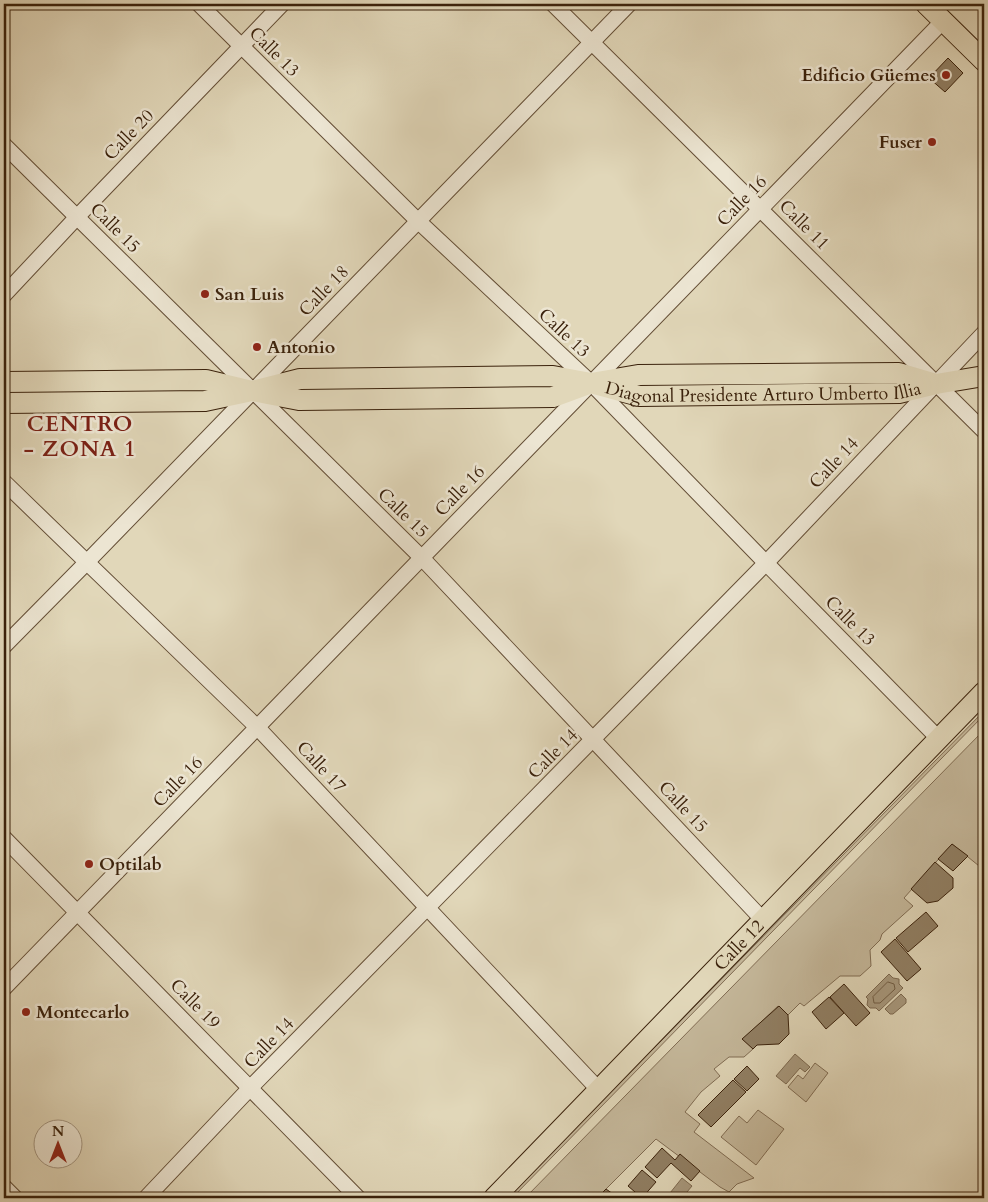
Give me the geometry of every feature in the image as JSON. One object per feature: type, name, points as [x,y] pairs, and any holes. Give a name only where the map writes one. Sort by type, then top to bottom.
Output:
[{"type":"main road","points":[[926,4],[984,61]]},
{"type":"main road","name":"Diagonal Presidente Arturo Umberto Illia","points":[[4,382],[206,380],[299,400],[553,397],[591,383],[638,396],[899,394],[936,384],[984,376]]},
{"type":"main road","name":"Diagonal Presidente Arturo Umberto Illia","points":[[4,403],[205,401],[252,391]]},
{"type":"main road","name":"Calle 12","points":[[494,1198],[984,692]]},
{"type":"street","name":"Calle 13","points":[[199,4],[418,222],[591,383],[940,738]]},
{"type":"street","name":"Calle 20","points":[[4,295],[282,4]]},
{"type":"street","name":"Calle 11","points":[[553,4],[984,431]]},
{"type":"street","name":"Calle 18","points":[[4,646],[629,4]]},
{"type":"street","name":"Calle 16","points":[[4,988],[943,20]]},
{"type":"street","name":"Calle 15","points":[[4,145],[422,558],[763,920]]},
{"type":"street","name":"Calle 14","points":[[146,1198],[251,1088],[766,563],[984,333]]},
{"type":"street","name":"Calle 17","points":[[4,482],[257,727],[599,1090]]},
{"type":"street","name":"Calle 19","points":[[4,838],[358,1198]]},
{"type":"street","points":[[4,1186],[15,1198]]},
{"type":"shaded area","points":[[984,711],[984,715],[512,1198],[507,1198]]},
{"type":"shaded area","points":[[984,730],[984,870],[952,844],[904,898],[913,906],[882,934],[880,940],[870,950],[871,966],[860,976],[840,976],[804,1006],[800,1003],[788,1015],[778,1006],[743,1039],[753,1049],[744,1057],[729,1057],[714,1069],[720,1076],[701,1092],[685,1112],[700,1124],[694,1132],[754,1178],[737,1184],[729,1192],[656,1139],[597,1198],[525,1198]]},
{"type":"shaded area","points":[[815,1063],[828,1073],[806,1102],[788,1087],[798,1075],[803,1079]]},
{"type":"shaded area","points":[[758,1110],[784,1129],[756,1165],[721,1137],[739,1116],[747,1123]]},
{"type":"water","points":[[889,974],[893,978],[899,979],[899,984],[903,988],[879,1011],[876,1008],[870,1008],[867,1005],[868,999],[866,997]]},
{"type":"water","points":[[901,994],[906,999],[906,1003],[893,1014],[890,1014],[885,1009]]},
{"type":"water","points":[[795,1054],[810,1067],[805,1072],[800,1068],[786,1084],[776,1076]]},
{"type":"water","points":[[682,1178],[692,1186],[682,1198],[666,1198]]},
{"type":"building","name":"Edificio Güemes","points":[[948,58],[963,73],[945,92],[929,78]]},
{"type":"building","points":[[952,844],[968,856],[953,871],[938,859]]},
{"type":"building","points":[[935,862],[953,878],[953,888],[938,901],[927,903],[911,889]]},
{"type":"building","points":[[926,912],[938,926],[908,952],[896,938]]},
{"type":"building","points":[[895,939],[921,969],[907,981],[881,952]]},
{"type":"building","points":[[844,984],[870,1013],[856,1026],[830,997]]},
{"type":"building","points":[[829,997],[844,1013],[826,1029],[812,1012]]},
{"type":"building","points":[[779,1006],[788,1015],[789,1034],[779,1044],[757,1045],[753,1049],[742,1039]]},
{"type":"building","points":[[747,1066],[759,1079],[747,1091],[734,1079]]},
{"type":"building","points":[[733,1080],[746,1092],[711,1127],[698,1115]]},
{"type":"building","points":[[662,1148],[675,1160],[680,1154],[700,1171],[691,1181],[671,1163],[657,1178],[645,1167]]},
{"type":"building","points":[[642,1170],[656,1182],[642,1198],[628,1186]]},
{"type":"building","points":[[606,1189],[613,1194],[613,1198],[597,1198]]},
{"type":"place","name":"Edificio Güemes","points":[[946,75]]},
{"type":"place","name":"Fuser","points":[[932,142]]},
{"type":"place","name":"San Luis","points":[[205,294]]},
{"type":"place","name":"Antonio","points":[[257,347]]},
{"type":"place","name":"Optilab","points":[[89,864]]},
{"type":"place","name":"Montecarlo","points":[[26,1012]]},
{"type":"district","name":"CENTRO - ZONA 1","points":[[80,436]]}]
